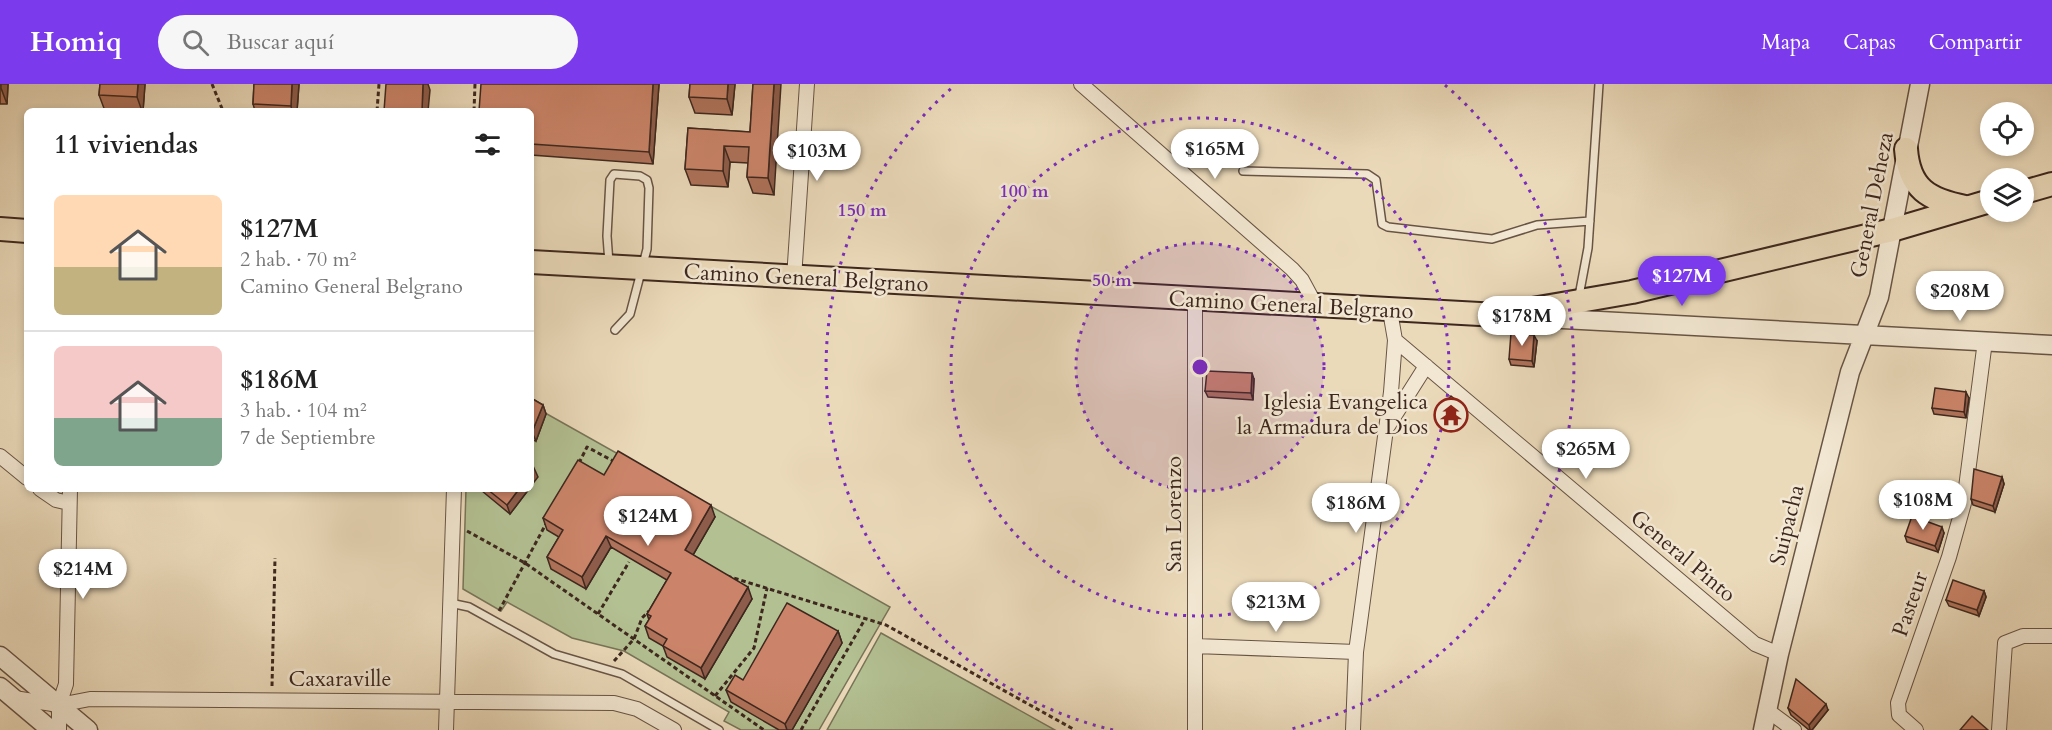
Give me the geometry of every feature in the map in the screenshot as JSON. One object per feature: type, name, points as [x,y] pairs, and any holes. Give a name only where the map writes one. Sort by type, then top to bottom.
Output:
[{"type":"main road","points":[[1906,149],[1909,171],[1919,187],[1940,202],[1967,207]]},
{"type":"main road","points":[[2034,189],[2052,184]]},
{"type":"main road","points":[[1498,315],[1632,292],[1892,230],[1980,204]]},
{"type":"main road","points":[[0,229],[24,231]]},
{"type":"main road","name":"Camino General Belgrano","points":[[534,262],[794,278],[1315,304],[1390,311],[1498,315]]},
{"type":"street","points":[[794,278],[807,84]]},
{"type":"street","name":"General Deheza","points":[[1865,334],[1879,297],[1920,84]]},
{"type":"street","points":[[1087,86],[1292,269],[1302,280],[1315,304]]},
{"type":"street","name":"San Lorenzo","points":[[1195,299],[1195,730]]},
{"type":"street","points":[[1353,730],[1356,652],[1386,430],[1395,340],[1390,311]]},
{"type":"street","name":"Camino General Belgrano","points":[[1498,315],[2052,345]]},
{"type":"street","name":"Suipacha","points":[[1763,730],[1779,654],[1850,372],[1865,334]]},
{"type":"street","name":"General Pinto","points":[[1395,340],[1755,644],[1779,654]]},
{"type":"street","name":"Pasteur","points":[[1916,730],[1899,715],[1898,703],[1949,557],[1964,503],[1985,341]]},
{"type":"street","points":[[1386,430],[1426,366]]},
{"type":"street","points":[[0,456],[24,476]]},
{"type":"street","points":[[44,492],[56,501],[70,496],[66,684],[59,705],[59,730]]},
{"type":"street","points":[[446,730],[454,492]]},
{"type":"street","points":[[1999,730],[2005,643],[2023,636],[2052,636]]},
{"type":"street","points":[[1195,646],[1356,652]]},
{"type":"street","points":[[0,656],[88,730]]},
{"type":"street","points":[[4,694],[51,730]]},
{"type":"street","name":"Caxaraville","points":[[4,694],[59,705],[90,699],[614,703],[637,709],[674,730]]},
{"type":"street","points":[[1767,710],[1794,730]]},
{"type":"lane","points":[[1579,301],[1590,221],[1599,84]]},
{"type":"lane","points":[[1243,171],[1367,174],[1376,180],[1382,224],[1388,227],[1492,238],[1537,225],[1590,221]]},
{"type":"lane","points":[[609,267],[607,236],[610,180],[614,174],[640,176],[646,180],[649,194],[646,249],[630,314],[615,330]]},
{"type":"lane","points":[[450,603],[469,606],[554,654],[622,675],[719,730]]},
{"type":"path","points":[[212,84],[222,108]]},
{"type":"path","points":[[377,108],[379,84]]},
{"type":"path","points":[[474,108],[476,84]]},
{"type":"path","points":[[576,468],[587,447],[615,462]]},
{"type":"path","points":[[494,620],[548,521]]},
{"type":"path","points":[[452,524],[525,563],[764,730]]},
{"type":"path","points":[[272,699],[275,558]]},
{"type":"path","points":[[598,614],[629,562]]},
{"type":"path","points":[[722,574],[886,625],[1075,730]]},
{"type":"path","points":[[715,696],[754,648],[767,588]]},
{"type":"path","points":[[607,669],[634,639],[642,618],[656,604]]},
{"type":"path","points":[[801,730],[865,619]]},
{"type":"green space","points":[[534,407],[890,607],[819,730],[741,730],[724,721],[729,712],[624,651],[572,638],[507,602],[501,611],[463,589],[466,492],[534,492]]},
{"type":"green space","points":[[881,633],[1055,730],[827,730]]},
{"type":"building","points":[[100,84],[138,84],[137,97],[99,95]]},
{"type":"building","points":[[254,84],[292,84],[291,106],[253,104]]},
{"type":"building","points":[[386,84],[423,84],[422,108],[384,108]]},
{"type":"building","points":[[481,84],[653,84],[649,152],[534,144],[534,108],[479,108]]},
{"type":"building","points":[[690,84],[728,84],[727,99],[689,97]]},
{"type":"building","points":[[753,84],[774,84],[768,178],[747,177],[749,147],[724,146],[723,171],[685,169],[688,128],[750,132]]},
{"type":"building","points":[[1511,333],[1534,335],[1532,361],[1509,359]]},
{"type":"building","points":[[1207,371],[1252,373],[1251,393],[1205,391]]},
{"type":"building","points":[[1935,388],[1966,392],[1964,412],[1932,408]]},
{"type":"building","points":[[1451,396],[1462,405],[1447,423],[1436,413]]},
{"type":"building","points":[[534,400],[543,405],[534,427]]},
{"type":"building","points":[[618,451],[711,505],[685,550],[748,587],[701,668],[663,646],[667,639],[645,626],[651,616],[647,614],[671,573],[606,536],[582,577],[547,557],[563,530],[543,518],[578,460],[604,475]]},
{"type":"building","points":[[1974,469],[2002,477],[1993,506],[1971,499]]},
{"type":"building","points":[[491,492],[517,492],[507,505]]},
{"type":"building","points":[[1912,516],[1942,527],[1935,546],[1905,536]]},
{"type":"building","points":[[1953,580],[1984,591],[1977,610],[1946,600]]},
{"type":"building","points":[[787,603],[838,631],[785,724],[726,690],[735,675],[743,680]]},
{"type":"building","points":[[1796,679],[1826,704],[1809,725],[1788,708]]},
{"type":"building","points":[[1972,716],[1988,730],[1960,730]]},
{"type":"place","name":"Iglesia Evangelica la Armadura de Dios","points":[[1451,415]]}]
